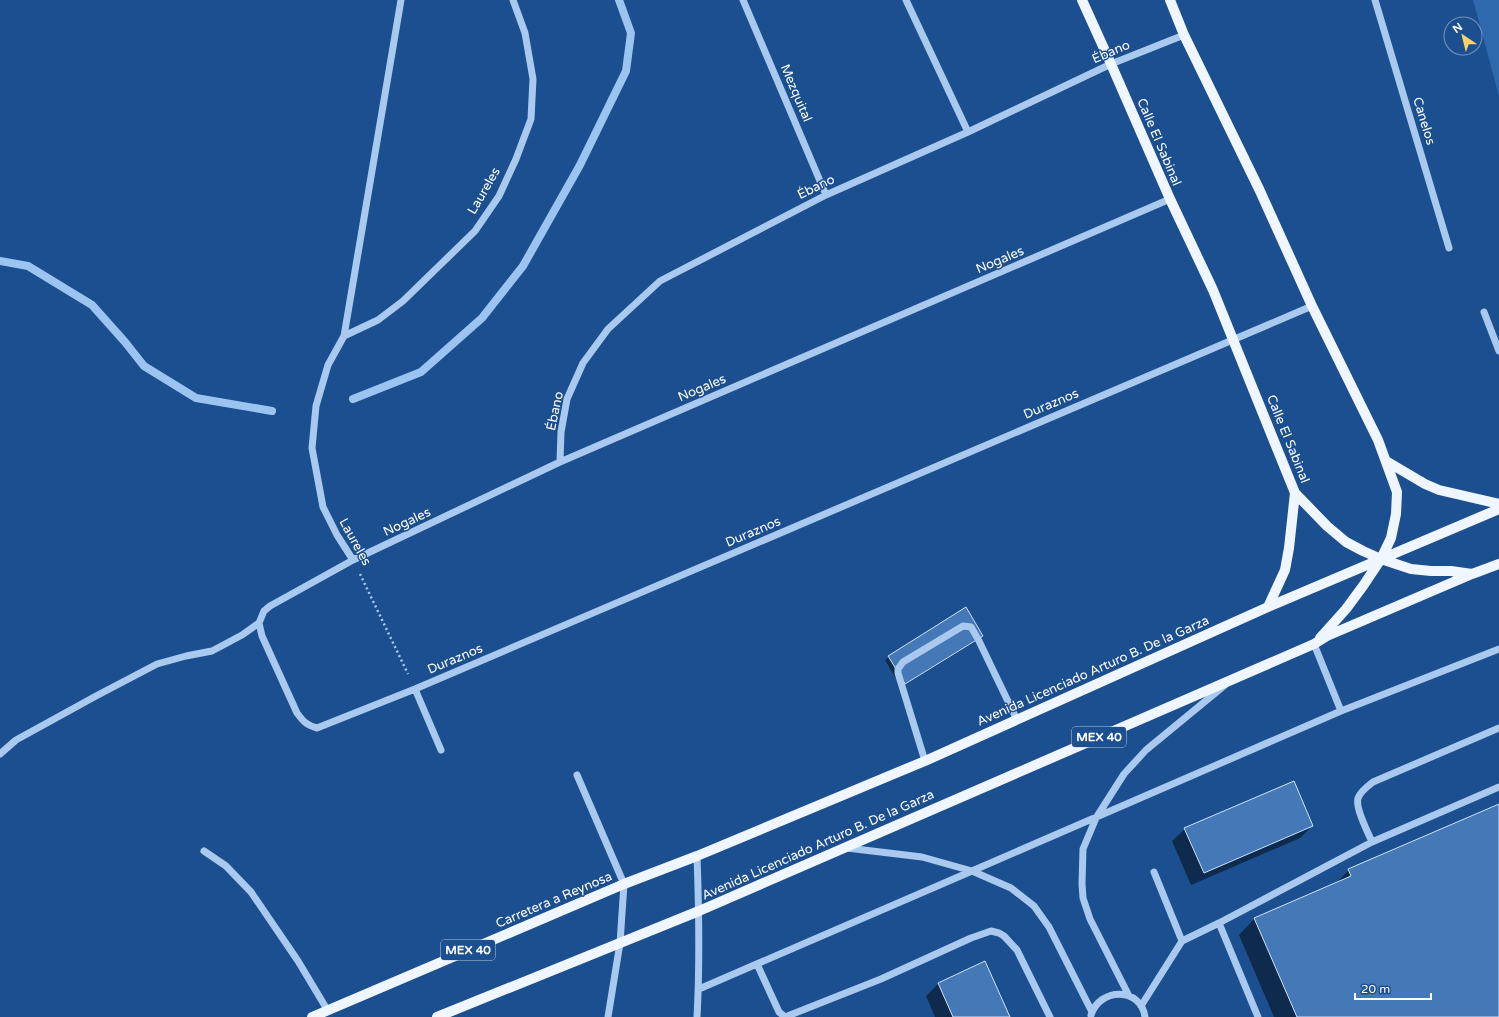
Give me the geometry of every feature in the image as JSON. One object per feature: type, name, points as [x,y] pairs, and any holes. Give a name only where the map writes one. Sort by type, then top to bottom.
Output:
[{"type":"main road","name":"Calle El Sabinal","points":[[1082,0],[1170,200],[1213,290],[1295,493],[1327,526],[1346,542],[1381,559],[1411,569],[1431,572],[1451,571],[1472,574]]},
{"type":"main road","points":[[1170,0],[1184,35],[1260,191],[1312,306],[1378,440],[1397,492],[1396,514],[1391,538],[1381,559],[1346,609],[1314,644]]},
{"type":"main road","points":[[1386,461],[1425,484],[1439,490],[1499,504]]},
{"type":"main road","points":[[1268,608],[1285,570],[1295,493]]},
{"type":"main road","name":"Avenida Licenciado Arturo B. De la Garza","points":[[697,856],[925,761],[1268,608],[1499,508]]},
{"type":"main road","name":"Avenida Licenciado Arturo B. De la Garza","points":[[699,911],[1314,644],[1327,636],[1472,574],[1499,564]]},
{"type":"main road","name":"Carretera a Reynosa","points":[[312,1017],[624,884],[697,856]]},
{"type":"main road","name":"MEX 40","points":[[437,1017],[699,911]]},
{"type":"street","name":"Laureles","points":[[353,560],[337,535],[323,507],[312,448],[316,406],[328,365],[344,336],[401,0]]},
{"type":"street","name":"Laureles","points":[[344,336],[378,320],[403,301],[475,231],[499,196],[516,159],[531,119],[533,79],[525,33],[513,0]]},
{"type":"street","name":"Mezquital","points":[[743,0],[826,195]]},
{"type":"street","points":[[906,0],[968,132]]},
{"type":"street","name":"Canelos","points":[[1375,0],[1449,248]]},
{"type":"street","name":"Ébano","points":[[560,462],[561,432],[567,399],[583,363],[608,329],[660,281],[826,195],[968,132],[1111,64],[1184,35]]},
{"type":"street","name":"Nogales","points":[[259,623],[264,612],[270,606],[353,560],[560,462],[1170,200]]},
{"type":"street","name":"Duraznos","points":[[259,623],[262,636],[297,713],[303,722],[316,728],[415,689],[1312,306]]},
{"type":"street","points":[[1484,312],[1499,351]]},
{"type":"street","points":[[0,754],[16,740],[157,664],[212,651],[242,636],[259,623]]},
{"type":"street","points":[[925,761],[898,669],[903,662],[963,626],[971,627],[978,639],[1017,720]]},
{"type":"street","points":[[1314,644],[1341,712]]},
{"type":"street","points":[[699,989],[1341,712],[1499,649]]},
{"type":"street","points":[[1145,1017],[1141,1006],[1129,996],[1090,919],[1083,898],[1083,849],[1096,818],[1124,774],[1146,750],[1233,678]]},
{"type":"street","points":[[415,689],[441,750]]},
{"type":"street","points":[[1372,842],[1356,805],[1358,797],[1364,789],[1373,782],[1499,728]]},
{"type":"street","points":[[578,775],[624,884],[620,944],[608,1017]]},
{"type":"street","points":[[1141,1006],[1182,941],[1219,924],[1372,842],[1499,788]]},
{"type":"street","points":[[844,848],[922,857],[972,871],[1011,888],[1034,906],[1049,927],[1092,1015]]},
{"type":"street","points":[[204,851],[226,866],[251,892],[298,961],[328,1011]]},
{"type":"street","points":[[697,856],[699,911],[699,989],[697,1017]]},
{"type":"street","points":[[1154,872],[1182,941]]},
{"type":"street","points":[[1219,924],[1258,1017]]},
{"type":"street","points":[[756,964],[780,1012],[785,1017],[881,979],[971,938],[991,932],[999,933],[1004,936],[1017,950],[1050,1017]]},
{"type":"street","points":[[1092,1015],[1097,1004],[1105,998],[1114,994],[1129,996]]},
{"type":"path","name":"Laureles","points":[[353,560],[415,689]]},
{"type":"shaded area","points":[[1473,0],[1499,0],[1499,96],[1483,37],[1483,16],[1477,16]]},
{"type":"building","points":[[966,607],[983,636],[905,684],[888,656]]},
{"type":"building","points":[[1294,781],[1313,826],[1204,873],[1184,828]]},
{"type":"building","points":[[1499,804],[1499,1017],[1297,1017],[1254,918],[1351,876],[1348,869]]},
{"type":"building","points":[[985,961],[1010,1017],[953,1017],[938,983]]},
{"type":"waterway","points":[[353,399],[421,372],[482,318],[523,266],[580,165],[626,71],[631,33],[619,0]]},
{"type":"waterway","points":[[0,261],[28,266],[92,305],[144,366],[196,398],[272,411]]}]
